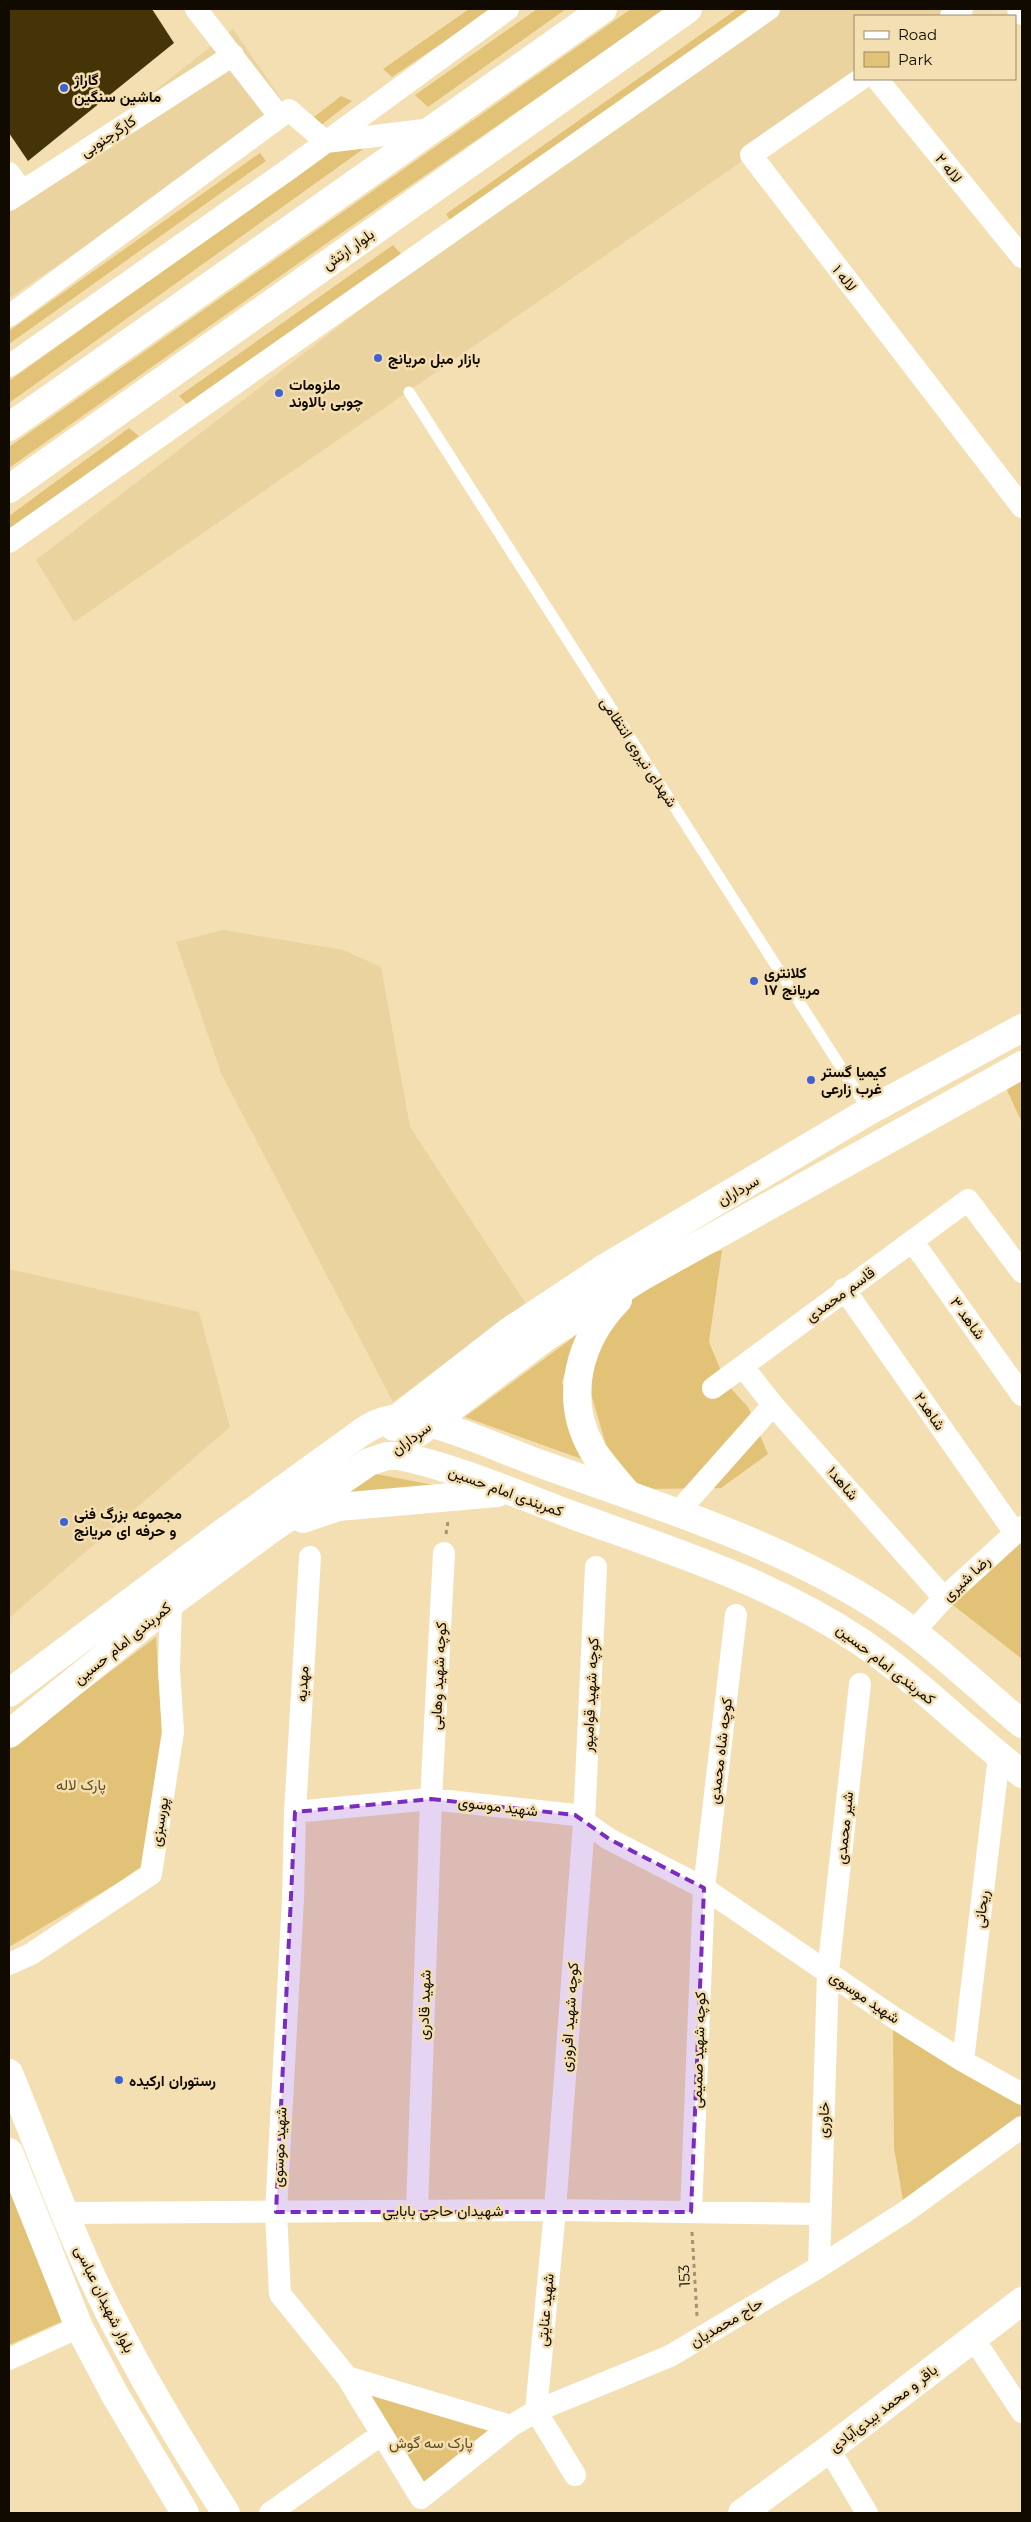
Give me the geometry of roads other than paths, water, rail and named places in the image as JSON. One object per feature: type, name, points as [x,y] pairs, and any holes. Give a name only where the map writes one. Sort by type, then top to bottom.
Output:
[{"type":"main road","points":[[9,427],[603,9]]},
{"type":"main road","name":"بلوار ارتش","points":[[9,489],[688,9]]},
{"type":"main road","name":"سرداران","points":[[387,1456],[396,1418],[508,1332],[606,1267],[869,1111],[1022,1028]]},
{"type":"main road","name":"سرداران","points":[[387,1456],[546,1337],[643,1276],[1022,1065]]},
{"type":"main road","points":[[628,1494],[592,1450],[583,1430],[578,1403],[578,1374],[586,1346],[601,1317],[643,1276]]},
{"type":"main road","points":[[396,1418],[429,1425],[628,1494],[792,1559],[880,1608],[913,1632],[1022,1724]]},
{"type":"main road","name":"کمربندی امام حسین","points":[[9,1693],[222,1534],[367,1429],[384,1420],[396,1418]]},
{"type":"main road","name":"کمربندی امام حسین","points":[[9,1734],[171,1603],[270,1530],[369,1462],[387,1456],[414,1458],[738,1576],[825,1619],[860,1642],[896,1670],[1022,1774]]},
{"type":"main road","points":[[270,1530],[338,1506],[451,1495],[511,1492]]},
{"type":"main road","name":"بلوار شهیدان عباسی","points":[[9,2073],[65,2214],[109,2313],[174,2432],[226,2513]]},
{"type":"main road","name":"بلوار شهیدان عباسی","points":[[9,2152],[79,2327],[115,2395],[185,2513]]},
{"type":"main road","name":"باقر و محمد بیدی‌آبادی","points":[[742,2513],[830,2449],[1022,2301]]},
{"type":"main road","points":[[79,2327],[109,2313]]},
{"type":"street","points":[[196,9],[280,117]]},
{"type":"street","points":[[9,366],[326,142],[508,9]]},
{"type":"street","points":[[9,542],[770,9]]},
{"type":"street","points":[[1018,9],[1022,14]]},
{"type":"street","name":"کارگرجنوبی","points":[[15,196],[233,55]]},
{"type":"street","name":"لاله ۱","points":[[860,80],[751,155],[1022,507]]},
{"type":"street","name":"لاله ۲","points":[[878,80],[1022,257]]},
{"type":"street","points":[[9,316],[289,110],[326,142],[432,129]]},
{"type":"street","points":[[9,173],[15,196]]},
{"type":"street","name":"قاسم محمدی","points":[[713,1388],[844,1289],[914,1242],[968,1200],[1022,1272]]},
{"type":"street","name":"شاهد ۳","points":[[914,1242],[1022,1395]]},
{"type":"street","name":"شاهد۲","points":[[844,1289],[1019,1530]]},
{"type":"street","name":"شاهد۱","points":[[743,1367],[773,1405],[944,1598]]},
{"type":"street","points":[[677,1513],[773,1405]]},
{"type":"street","name":"رضا شیری","points":[[913,1632],[944,1598],[1019,1530]]},
{"type":"street","name":"کوچه شهید وهابی","points":[[432,1799],[444,1553]]},
{"type":"street","name":"مهدیه","points":[[295,1812],[310,1557]]},
{"type":"street","name":"کوچه شهید قوامپور","points":[[584,1823],[596,1567]]},
{"type":"street","name":"پورسبزی","points":[[9,1964],[31,1954],[151,1874],[173,1732],[169,1669],[171,1603]]},
{"type":"street","name":"کوچه شاه محمدی","points":[[704,1888],[736,1615]]},
{"type":"street","name":"شیر محمدی","points":[[828,1972],[860,1684]]},
{"type":"street","name":"ریحانی","points":[[963,2061],[999,1756]]},
{"type":"street","name":"شهید موسوی","points":[[421,2498],[347,2376],[280,2294],[276,2212],[293,1899],[295,1812],[432,1799],[575,1815],[609,1839],[704,1888],[893,2017],[963,2061],[1022,2094]]},
{"type":"street","name":"شهید قادری","points":[[417,2210],[432,1799]]},
{"type":"street","name":"کوچه شهید افروزی","points":[[554,2210],[584,1823]]},
{"type":"street","name":"کوچه شهید صمیمی","points":[[691,2212],[704,1888]]},
{"type":"street","name":"خاوری","points":[[819,2267],[828,1972]]},
{"type":"street","name":"حاج محمدیان","points":[[421,2498],[511,2426],[536,2411],[670,2356],[819,2267],[906,2212],[1022,2127]]},
{"type":"street","name":"شهیدان حاجی بابایی","points":[[65,2214],[417,2210],[820,2214]]},
{"type":"street","name":"شهید عنایتی","points":[[536,2411],[554,2210]]},
{"type":"street","points":[[9,2359],[79,2327]]},
{"type":"street","points":[[973,2338],[1022,2412]]},
{"type":"street","points":[[347,2376],[511,2426]]},
{"type":"street","points":[[536,2411],[576,2475]]},
{"type":"street","points":[[270,2513],[382,2434]]},
{"type":"street","points":[[830,2449],[867,2513]]},
{"type":"lane","name":"شهدای نیروی انتظامی","points":[[409,392],[869,1111]]},
{"type":"place","name":"گاراژ ماشین سنگین","points":[[64,88]]},
{"type":"place","name":"بازار مبل مریانج","points":[[378,358]]},
{"type":"place","name":"ملزومات چوبی بالاوند","points":[[279,393]]},
{"type":"place","name":"کلانتری ۱۷ مریانج","points":[[754,981]]},
{"type":"place","name":"کیمیا گستر غرب زارعی","points":[[811,1080]]},
{"type":"place","name":"مجموعه بزرگ فنی و حرفه ای مریانج","points":[[64,1522]]},
{"type":"place","name":"رستوران ارکیده","points":[[119,2080]]},
{"type":"park label","name":"پارک لاله","points":[[81,1784]]},
{"type":"park label","name":"پارک سه گوش","points":[[431,2442]]}]
